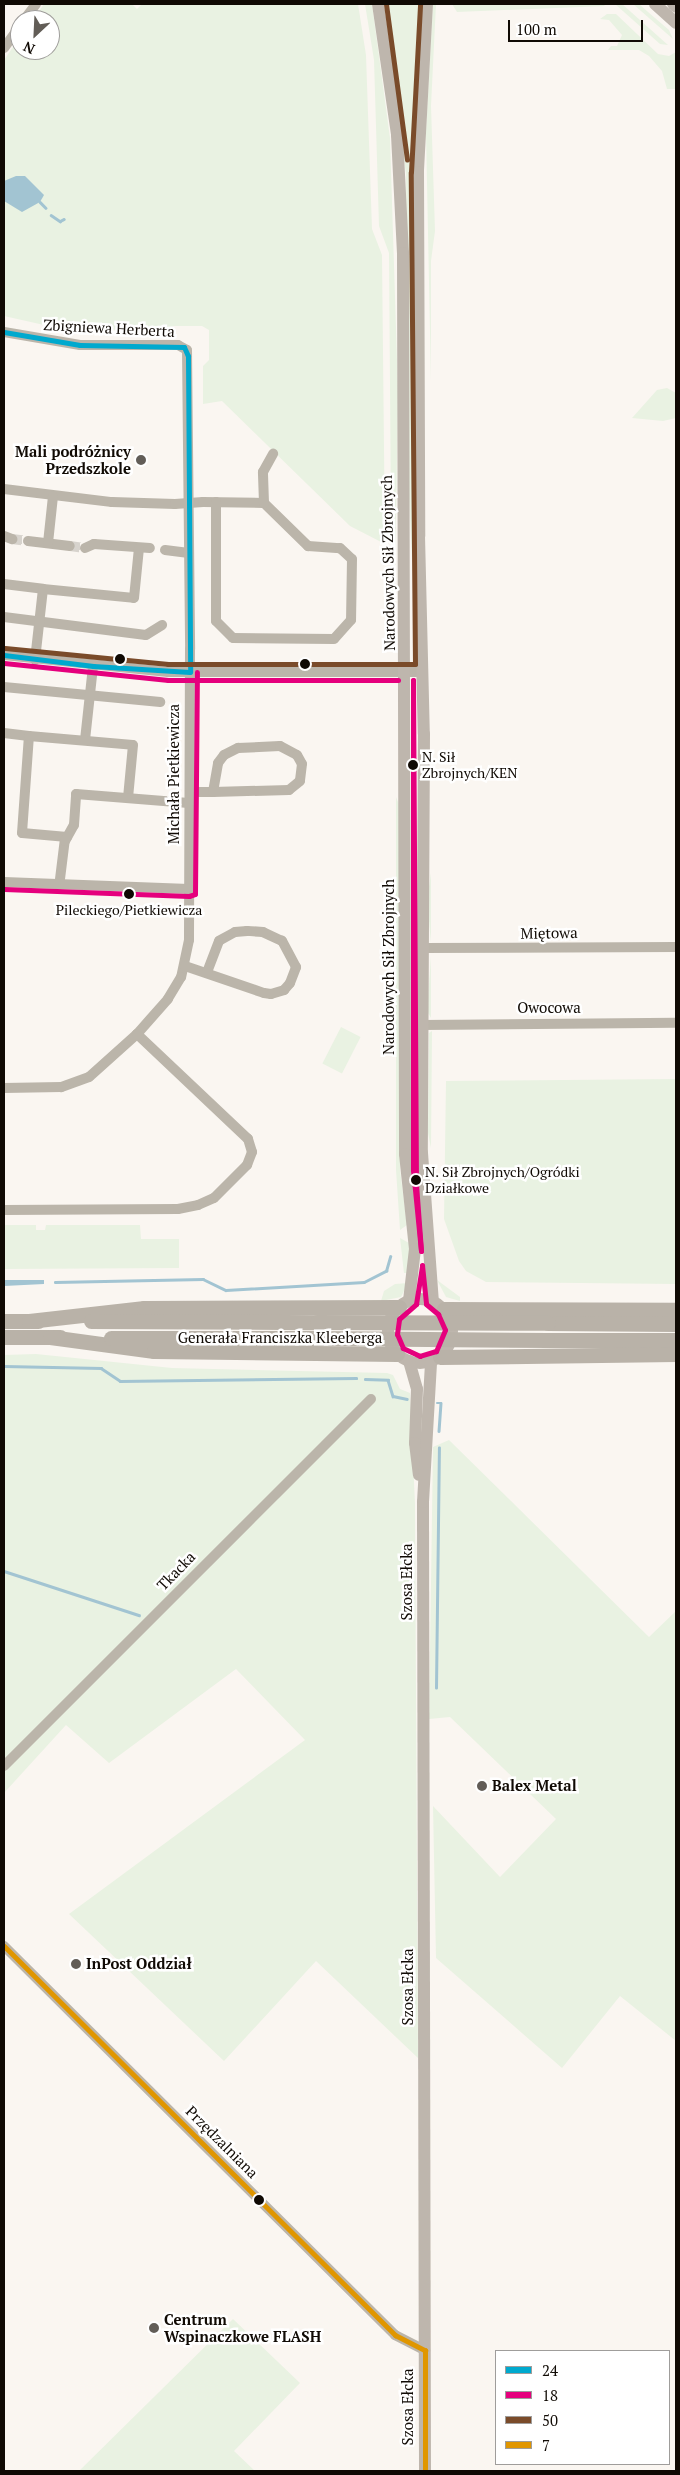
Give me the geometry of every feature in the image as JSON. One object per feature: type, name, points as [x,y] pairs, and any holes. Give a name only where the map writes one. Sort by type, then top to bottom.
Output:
[{"type":"highway","points":[[29,1321],[144,1308],[404,1304]]},
{"type":"highway","points":[[439,1305],[676,1310]]},
{"type":"highway","name":"Generała Franciszka Kleeberga","points":[[4,1321],[676,1324]]},
{"type":"highway","name":"Generała Franciszka Kleeberga","points":[[4,1337],[676,1340]]},
{"type":"highway","points":[[50,1338],[154,1351],[403,1358]]},
{"type":"highway","points":[[435,1359],[469,1354],[676,1354]]},
{"type":"main road","name":"Narodowych Sił Zbrojnych","points":[[378,4],[400,166],[406,672],[404,743],[405,1154],[415,1249],[404,1304]]},
{"type":"main road","points":[[427,4],[418,172],[423,672],[422,1153],[439,1305],[450,1318],[452,1334],[447,1349],[435,1359],[403,1358],[392,1345],[389,1330],[392,1315],[404,1304],[439,1305]]},
{"type":"main road","points":[[655,4],[676,23]]},
{"type":"main road","points":[[673,4],[676,7]]},
{"type":"main road","points":[[404,594],[421,595]]},
{"type":"main road","points":[[404,743],[423,745]]},
{"type":"main road","points":[[405,1154],[422,1153]]},
{"type":"main road","name":"Szosa Ełcka","points":[[403,1358],[417,1389],[415,1429],[423,1502]]},
{"type":"main road","name":"Szosa Ełcka","points":[[424,2471],[423,1502],[435,1359]]},
{"type":"main road","points":[[415,1429],[427,1441]]},
{"type":"street","name":"Zbigniewa Herberta","points":[[4,332],[80,345],[184,347]]},
{"type":"street","name":"Michała Pietkiewicza","points":[[4,1088],[55,1088],[78,1082],[101,1069],[137,1034],[168,999],[186,966],[189,940],[190,672],[188,356],[184,347]]},
{"type":"street","points":[[264,503],[263,472],[273,454]]},
{"type":"street","points":[[4,489],[53,496],[189,503],[216,502],[264,503],[308,546],[340,548],[352,559],[351,620],[334,639],[233,638],[216,621],[216,502]]},
{"type":"street","points":[[48,543],[53,496]]},
{"type":"street","points":[[28,541],[70,546]]},
{"type":"street","points":[[4,584],[134,598],[144,548],[94,544],[85,548]]},
{"type":"street","points":[[165,550],[189,553]]},
{"type":"street","points":[[35,660],[44,589]]},
{"type":"street","points":[[4,617],[146,635],[162,625]]},
{"type":"street","points":[[4,655],[93,666],[190,672],[423,672]]},
{"type":"street","points":[[85,740],[93,666]]},
{"type":"street","points":[[4,687],[89,697],[160,702]]},
{"type":"street","points":[[4,733],[133,744],[128,798]]},
{"type":"street","points":[[29,736],[22,833],[67,838]]},
{"type":"street","points":[[190,792],[213,792],[289,790],[300,781],[302,764],[297,755],[280,746],[238,748],[218,763],[213,792]]},
{"type":"street","points":[[60,879],[67,838],[74,825],[76,794],[190,803]]},
{"type":"street","points":[[4,882],[189,889]]},
{"type":"street","points":[[186,966],[206,973],[271,994],[284,990],[296,967],[282,941],[263,932],[246,931],[235,932],[220,941],[206,973]]},
{"type":"street","name":"Miętowa","points":[[422,948],[676,947]]},
{"type":"street","name":"Owocowa","points":[[422,1025],[676,1023]]},
{"type":"street","points":[[4,1210],[178,1208],[198,1206],[214,1198],[247,1165],[252,1152],[248,1138],[137,1034]]},
{"type":"street","name":"Tkacka","points":[[4,1766],[371,1399]]},
{"type":"street","name":"Przędzalniana","points":[[4,1946],[396,2335],[425,2350]]},
{"type":"green space","points":[[44,4],[132,4],[137,9],[142,4],[358,4],[366,55],[372,229],[382,255],[385,544],[350,526],[222,401],[203,404],[203,366],[209,360],[209,330],[202,326],[173,326],[168,331],[89,329],[44,325],[4,316],[4,60],[10,51],[10,60],[60,60],[60,10],[40,10]]},
{"type":"green space","points":[[365,4],[372,4],[390,138],[398,392],[394,652],[392,652],[389,253],[379,226],[374,60]]},
{"type":"green space","points":[[382,4],[421,4],[417,581],[413,581],[408,476],[406,174]]},
{"type":"green space","points":[[433,4],[436,4],[431,106],[435,231],[431,261],[431,382],[426,133]]},
{"type":"green space","points":[[452,4],[603,4],[605,6],[457,12]]},
{"type":"green space","points":[[615,4],[622,4],[668,45],[660,44]]},
{"type":"green space","points":[[633,4],[639,4],[669,30],[673,39]]},
{"type":"green space","points":[[607,14],[616,14],[658,54],[669,56],[676,52],[676,89],[667,89],[662,71],[649,56],[639,50],[608,50],[611,46],[617,46],[622,35],[609,20],[600,19]]},
{"type":"green space","points":[[667,388],[676,393],[676,418],[663,421],[632,418],[657,390]]},
{"type":"green space","points":[[396,797],[400,807],[400,1170],[407,1225],[400,1230],[396,1170]]},
{"type":"green space","points":[[410,820],[416,820],[416,1148],[410,1148]]},
{"type":"green space","points":[[431,873],[431,943],[427,900]]},
{"type":"green space","points":[[431,956],[431,1018],[427,1011]]},
{"type":"green space","points":[[341,1027],[361,1037],[342,1074],[322,1064]]},
{"type":"green space","points":[[432,1031],[431,1148],[428,1133],[429,1033]]},
{"type":"green space","points":[[676,1079],[676,1284],[486,1282],[466,1271],[459,1261],[444,1219],[446,1081]]},
{"type":"green space","points":[[4,1225],[36,1225],[36,1230],[45,1230],[46,1225],[140,1225],[141,1239],[179,1239],[179,1268],[4,1269]]},
{"type":"green space","points":[[400,1238],[409,1243],[409,1273],[404,1273]]},
{"type":"green space","points":[[437,1280],[460,1297],[460,1301],[446,1297]]},
{"type":"green space","points":[[408,1283],[401,1297],[381,1301],[384,1291],[395,1284]]},
{"type":"green space","points":[[36,1354],[172,1368],[387,1373],[393,1375],[400,1389],[410,1393],[415,1504],[418,2058],[316,1961],[224,2061],[69,1914],[305,1740],[236,1669],[109,1763],[66,1725],[4,1793],[4,1355]]},
{"type":"green space","points":[[449,1440],[649,1637],[676,1611],[676,2041],[620,1996],[562,2068],[436,1958],[433,1806],[500,1877],[556,1819],[450,1717],[429,1719],[433,1447]]},
{"type":"green space","points":[[233,2319],[300,2383],[234,2451],[255,2471],[79,2471]]},
{"type":"water","points":[[16,176],[25,176],[44,195],[40,202],[22,212],[4,201],[4,181]]},
{"type":"water","points":[[4,1280],[44,1280],[44,1284],[4,1286]]},
{"type":"waterway","points":[[40,202],[46,208]]},
{"type":"waterway","points":[[51,215],[60,221],[64,219]]},
{"type":"waterway","points":[[55,1282],[203,1279],[226,1290],[364,1282],[386,1271],[390,1257]]},
{"type":"waterway","points":[[4,1366],[101,1368],[120,1381],[356,1378]]},
{"type":"waterway","points":[[365,1379],[388,1380],[393,1396],[407,1399]]},
{"type":"waterway","points":[[437,1403],[441,1403],[439,1431]]},
{"type":"waterway","points":[[436,1688],[439,1448]]},
{"type":"waterway","points":[[4,1571],[139,1615]]},
{"type":"tunnel","points":[[12,539],[28,541]]},
{"type":"tunnel","points":[[70,546],[85,548]]},
{"type":"transit line","name":"50","points":[[386,4],[407,160]]},
{"type":"transit line","name":"50","points":[[5,648],[168,664],[415,664],[411,172],[420,4]]},
{"type":"transit line","name":"24","points":[[4,332],[80,345],[184,347]]},
{"type":"transit line","name":"24","points":[[184,347],[188,356],[190,672]]},
{"type":"transit line","name":"24","points":[[4,655],[93,666],[190,672]]},
{"type":"transit line","name":"18","points":[[4,663],[168,680],[398,680]]},
{"type":"transit line","name":"18","points":[[4,889],[189,896],[195,894],[197,672]]},
{"type":"transit line","name":"18","points":[[413,680],[416,1184],[421,1251],[413,1170],[413,680]]},
{"type":"transit line","name":"18","points":[[422,1265],[426,1304],[438,1314],[445,1330],[436,1351],[420,1356],[403,1348],[397,1334],[399,1319],[416,1304],[422,1265]]},
{"type":"transit line","name":"7","points":[[4,1946],[395,2335],[425,2350]]},
{"type":"transit line","name":"7","points":[[425,2350],[425,2471]]},
{"type":"place","name":"Mali podróżnicy Przedszkole","points":[[141,460]]},
{"type":"place","name":"N. Sił Zbrojnych/KEN","points":[[413,765]]},
{"type":"place","name":"Pileckiego/Pietkiewicza","points":[[129,894]]},
{"type":"place","name":"N. Sił Zbrojnych/Ogródki Działkowe","points":[[416,1180]]},
{"type":"place","name":"Balex Metal","points":[[482,1786]]},
{"type":"place","name":"InPost Oddział","points":[[76,1964]]},
{"type":"place","name":"Centrum Wspinaczkowe FLASH","points":[[154,2328]]}]
